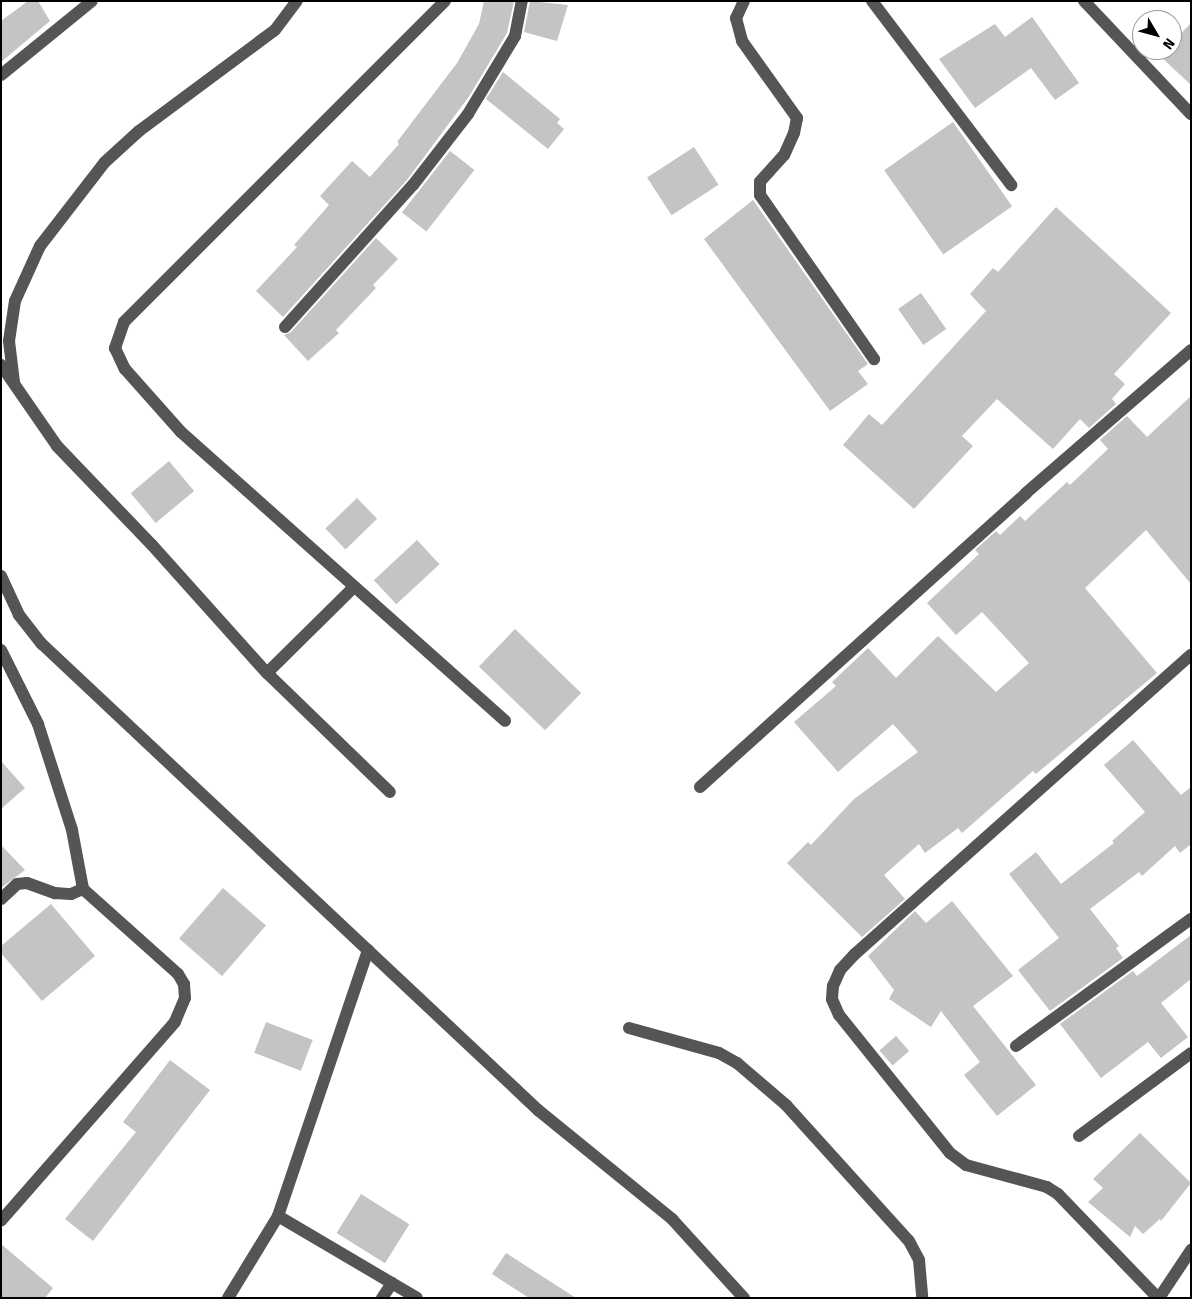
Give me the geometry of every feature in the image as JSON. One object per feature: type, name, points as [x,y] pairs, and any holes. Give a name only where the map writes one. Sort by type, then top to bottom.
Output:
[{"type":"street","points":[[1,75],[92,1]]},
{"type":"street","points":[[15,385],[9,341],[15,301],[40,246],[105,162],[139,131],[275,30],[297,1]]},
{"type":"street","points":[[445,1],[124,322],[114,348],[125,369],[181,432],[505,721]]},
{"type":"street","points":[[285,327],[413,185],[468,114],[515,36],[522,1]]},
{"type":"street","points":[[744,1],[736,18],[742,41],[792,107],[796,118],[794,133],[784,155],[760,182],[760,195],[874,359]]},
{"type":"street","points":[[872,1],[1011,185]]},
{"type":"street","points":[[1084,1],[1190,113]]},
{"type":"street","points":[[700,786],[1018,500],[1191,350]]},
{"type":"street","points":[[1,365],[57,446],[152,545],[267,673],[390,792]]},
{"type":"street","points":[[1,576],[19,615],[42,644],[538,1110],[672,1219],[744,1298]]},
{"type":"street","points":[[267,673],[354,587]]},
{"type":"street","points":[[1,650],[38,724],[72,830],[83,889],[178,974],[184,984],[185,998],[175,1022],[1,1221]]},
{"type":"street","points":[[1191,655],[855,954],[840,970],[832,993],[839,1015],[950,1153],[966,1164],[1047,1187],[1058,1194],[1158,1298],[1191,1250]]},
{"type":"street","points":[[1,899],[16,884],[27,883],[55,893],[71,894],[83,889]]},
{"type":"street","points":[[1016,1046],[1191,919]]},
{"type":"street","points":[[228,1298],[278,1216],[368,950]]},
{"type":"street","points":[[629,1028],[719,1053],[737,1063],[786,1106],[909,1241],[919,1260],[922,1298]]},
{"type":"street","points":[[1079,1136],[1191,1053]]},
{"type":"street","points":[[278,1216],[417,1298]]},
{"type":"street","points":[[382,1298],[392,1283]]},
{"type":"building","points":[[28,1],[38,1],[50,21],[1,62],[1,21]]},
{"type":"building","points":[[484,1],[514,1],[507,33],[470,95],[407,180],[283,317],[256,291],[297,247],[294,245],[329,205],[320,196],[352,161],[370,177],[399,144],[397,142],[457,63],[479,24]]},
{"type":"building","points":[[530,1],[568,5],[557,41],[524,32]]},
{"type":"building","points":[[1032,17],[1079,83],[1055,100],[1031,68],[975,108],[939,59],[995,24],[1005,37]]},
{"type":"building","points":[[1191,23],[1191,85],[1164,60],[1182,60],[1182,32]]},
{"type":"building","points":[[503,72],[560,119],[557,123],[564,129],[548,149],[486,99]]},
{"type":"building","points":[[953,122],[1012,206],[943,255],[884,170]]},
{"type":"building","points":[[694,147],[719,185],[672,215],[647,177]]},
{"type":"building","points":[[450,151],[474,170],[426,232],[402,212]]},
{"type":"building","points":[[753,200],[868,364],[858,371],[868,384],[830,411],[704,239]]},
{"type":"building","points":[[1056,207],[1171,313],[1114,374],[1125,384],[1112,399],[1116,404],[1089,428],[1080,419],[1053,449],[997,399],[962,436],[973,446],[914,509],[843,445],[869,414],[882,425],[986,311],[970,294],[993,268],[998,272]]},
{"type":"building","points":[[376,238],[398,259],[373,285],[376,288],[336,330],[339,333],[308,361],[284,335],[291,332]]},
{"type":"building","points":[[921,293],[946,329],[923,345],[898,309]]},
{"type":"building","points":[[1191,396],[1191,584],[1146,530],[1085,588],[1157,673],[1036,774],[1033,771],[962,833],[958,828],[925,853],[919,844],[884,875],[905,899],[862,937],[787,863],[808,842],[811,845],[854,799],[918,752],[893,724],[838,772],[794,722],[836,686],[832,682],[868,648],[896,678],[938,636],[996,692],[1029,663],[982,612],[956,635],[927,603],[979,554],[975,550],[996,531],[1000,535],[1020,516],[1025,521],[1067,482],[1070,485],[1108,449],[1100,440],[1127,416],[1147,437]]},
{"type":"building","points":[[169,461],[194,491],[156,523],[131,493]]},
{"type":"building","points":[[357,498],[377,519],[345,549],[325,529]]},
{"type":"building","points":[[417,540],[440,564],[396,604],[374,580]]},
{"type":"building","points":[[515,629],[581,693],[545,730],[479,666]]},
{"type":"building","points":[[1133,740],[1181,795],[1191,787],[1191,844],[1180,853],[1175,846],[1142,876],[1139,872],[1090,909],[1119,946],[1116,948],[1123,958],[1050,1011],[1018,970],[1059,938],[1009,874],[1036,852],[1061,884],[1114,843],[1112,841],[1145,812],[1104,765]]},
{"type":"building","points":[[1,761],[25,788],[1,809]]},
{"type":"building","points":[[1,845],[25,870],[1,888]]},
{"type":"building","points":[[223,888],[266,925],[222,976],[179,939]]},
{"type":"building","points":[[952,901],[1013,976],[973,1006],[1036,1085],[997,1116],[964,1075],[980,1062],[941,1011],[931,1027],[889,999],[894,990],[868,956],[915,911],[926,923]]},
{"type":"building","points":[[51,904],[95,956],[42,1001],[1,953],[1,946]]},
{"type":"building","points":[[1191,935],[1191,979],[1161,1003],[1188,1037],[1161,1058],[1148,1042],[1101,1078],[1060,1024],[1133,971],[1137,976]]},
{"type":"building","points":[[266,1022],[313,1040],[301,1071],[254,1053]]},
{"type":"building","points":[[896,1036],[909,1051],[893,1066],[879,1050]]},
{"type":"building","points":[[170,1060],[210,1090],[93,1241],[65,1219],[136,1132],[123,1122]]},
{"type":"building","points":[[1140,1133],[1191,1183],[1161,1221],[1160,1219],[1143,1234],[1135,1226],[1130,1237],[1088,1202],[1103,1188],[1093,1179]]},
{"type":"building","points":[[361,1194],[409,1224],[385,1263],[337,1233]]},
{"type":"building","points":[[1,1244],[53,1288],[45,1298],[1,1298]]},
{"type":"building","points":[[506,1253],[576,1298],[529,1298],[492,1274]]}]
